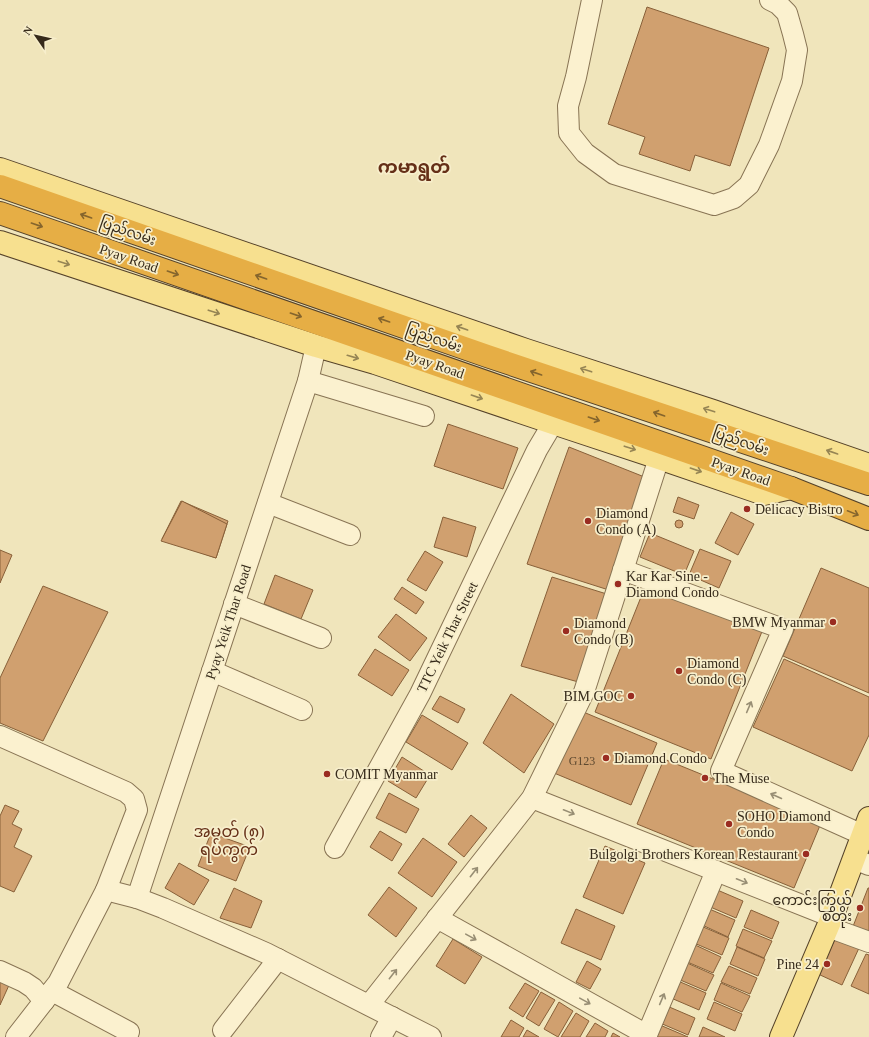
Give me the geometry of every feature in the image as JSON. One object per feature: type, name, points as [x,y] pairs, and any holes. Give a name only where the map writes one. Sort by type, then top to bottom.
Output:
[{"type":"highway","name":"ပြည်လမ်း","points":[[0,186],[487,356],[869,484]]},
{"type":"highway","name":"Pyay Road","points":[[0,213],[791,488],[869,519]]},
{"type":"main road","name":"ပြည်လမ်း","points":[[0,169],[526,350],[713,411],[869,465]]},
{"type":"main road","points":[[0,242],[316,346],[375,363],[764,494],[791,488]]},
{"type":"main road","points":[[781,1037],[830,922],[861,862],[866,827]]},
{"type":"street","points":[[592,0],[576,77],[568,106],[569,133],[585,153],[614,174],[714,205],[734,198],[749,185],[769,145],[792,81],[797,50],[793,34],[787,13],[778,4],[770,0]]},
{"type":"street","name":"Pyay Yeik Thar Road","points":[[137,898],[308,381],[316,346]]},
{"type":"street","points":[[308,381],[424,416]]},
{"type":"street","name":"TTC Yeik Thar Street","points":[[335,848],[420,694],[537,450],[553,423]]},
{"type":"street","points":[[369,1005],[532,798],[584,692],[659,458]]},
{"type":"street","points":[[268,503],[350,535]]},
{"type":"street","points":[[623,570],[783,629],[721,771],[866,827]]},
{"type":"street","points":[[234,604],[321,638]]},
{"type":"street","points":[[212,671],[302,710]]},
{"type":"street","points":[[0,736],[126,792],[134,799],[137,810],[106,890],[58,983],[16,1037]]},
{"type":"street","points":[[532,798],[716,871],[830,922],[869,942]]},
{"type":"street","points":[[437,918],[646,1036],[716,871]]},
{"type":"street","points":[[106,890],[137,898],[163,908],[266,953],[431,1037]]},
{"type":"street","points":[[223,1030],[278,959]]},
{"type":"street","points":[[0,972],[24,982],[48,996],[129,1032]]},
{"type":"street","points":[[381,1037],[392,1017]]},
{"type":"building","points":[[647,7],[769,48],[730,166],[695,155],[690,171],[639,154],[645,137],[608,124]]},
{"type":"building","points":[[448,424],[518,448],[503,489],[434,466]]},
{"type":"building","name":"Diamond Condo (A)","points":[[569,447],[647,478],[612,591],[527,564]]},
{"type":"building","points":[[678,497],[699,505],[694,519],[673,512]]},
{"type":"building","points":[[181,501],[228,521],[216,558],[162,539]]},
{"type":"building","points":[[182,501],[227,524],[216,558],[161,541]]},
{"type":"building","points":[[731,512],[754,524],[738,555],[715,543]]},
{"type":"building","points":[[443,517],[476,527],[467,557],[434,547]]},
{"type":"building","points":[[677,520],[681,520],[683,524],[681,528],[677,528],[675,526],[675,522]]},
{"type":"building","points":[[650,533],[694,551],[684,575],[640,557]]},
{"type":"building","points":[[700,549],[731,561],[719,588],[689,575]]},
{"type":"building","points":[[0,550],[12,555],[0,583]]},
{"type":"building","points":[[425,551],[443,562],[426,591],[407,580]]},
{"type":"building","name":"BMW Myanmar","points":[[821,568],[869,588],[869,693],[783,656]]},
{"type":"building","points":[[275,575],[313,590],[301,619],[264,604]]},
{"type":"building","name":"Diamond Condo (B)","points":[[552,577],[610,595],[582,683],[521,666]]},
{"type":"building","name":"Diamond Condo (C)","points":[[647,582],[763,629],[711,759],[595,712]]},
{"type":"building","points":[[43,586],[108,612],[43,741],[0,723],[0,678]]},
{"type":"building","points":[[402,587],[424,602],[416,614],[394,599]]},
{"type":"building","points":[[396,614],[427,638],[410,661],[378,637]]},
{"type":"building","points":[[375,649],[409,670],[392,696],[358,675]]},
{"type":"building","points":[[784,659],[869,697],[869,735],[852,771],[753,727]]},
{"type":"building","points":[[511,694],[554,724],[524,773],[483,743]]},
{"type":"building","points":[[440,696],[465,709],[458,723],[432,709]]},
{"type":"building","name":"Diamond Condo","points":[[581,711],[657,743],[631,805],[554,773]]},
{"type":"building","points":[[422,715],[468,743],[452,770],[406,742]]},
{"type":"building","points":[[402,757],[430,775],[416,798],[388,781]]},
{"type":"building","name":"SOHO Diamond Condo","points":[[664,759],[821,823],[794,888],[637,824]]},
{"type":"building","points":[[389,793],[419,809],[406,833],[376,818]]},
{"type":"building","points":[[5,805],[19,811],[12,824],[22,829],[14,847],[32,856],[14,892],[0,886],[0,816]]},
{"type":"building","points":[[471,815],[487,828],[464,857],[448,844]]},
{"type":"building","points":[[380,831],[402,844],[392,861],[370,847]]},
{"type":"building","points":[[211,833],[250,847],[236,881],[198,866]]},
{"type":"building","points":[[423,838],[457,862],[432,897],[398,873]]},
{"type":"building","points":[[605,846],[645,863],[623,914],[583,897]]},
{"type":"building","points":[[179,863],[209,880],[194,905],[165,888]]},
{"type":"building","points":[[389,887],[417,908],[396,937],[368,915]]},
{"type":"building","points":[[234,888],[262,901],[251,928],[220,918]]},
{"type":"building","points":[[869,888],[869,935],[852,929]]},
{"type":"building","points":[[715,889],[743,901],[736,918],[708,906]]},
{"type":"building","points":[[707,908],[735,920],[728,937],[700,924]]},
{"type":"building","points":[[576,909],[615,926],[601,960],[561,943]]},
{"type":"building","points":[[751,910],[779,922],[772,939],[744,927]]},
{"type":"building","points":[[701,926],[729,938],[722,955],[694,943]]},
{"type":"building","points":[[743,929],[772,941],[764,958],[736,946]]},
{"type":"building","points":[[836,937],[859,948],[842,985],[818,974]]},
{"type":"building","points":[[453,939],[482,957],[465,984],[436,966]]},
{"type":"building","points":[[693,944],[721,957],[713,973],[685,961]]},
{"type":"building","points":[[737,947],[765,959],[758,976],[730,964]]},
{"type":"building","points":[[866,954],[869,955],[869,994],[851,986]]},
{"type":"building","points":[[587,961],[601,969],[590,989],[576,982]]},
{"type":"building","points":[[685,962],[714,975],[706,991],[678,979]]},
{"type":"building","points":[[729,966],[757,978],[750,994],[721,982]]},
{"type":"building","points":[[0,978],[10,983],[0,1005]]},
{"type":"building","points":[[678,981],[706,993],[699,1010],[671,998]]},
{"type":"building","points":[[525,983],[539,991],[523,1017],[509,1008]]},
{"type":"building","points":[[721,983],[750,996],[742,1012],[714,1000]]},
{"type":"building","points":[[541,992],[555,1000],[539,1026],[526,1018]]},
{"type":"building","points":[[559,1002],[573,1011],[558,1037],[544,1029]]},
{"type":"building","points":[[714,1002],[742,1014],[735,1031],[707,1019]]},
{"type":"building","points":[[667,1006],[695,1018],[688,1035],[660,1023]]},
{"type":"building","points":[[576,1013],[589,1021],[580,1037],[561,1037]]},
{"type":"building","points":[[511,1020],[524,1028],[519,1037],[501,1037]]},
{"type":"building","points":[[595,1023],[608,1031],[605,1037],[586,1037]]},
{"type":"building","points":[[660,1025],[688,1037],[655,1037]]},
{"type":"building","points":[[703,1027],[725,1037],[699,1037]]},
{"type":"building","points":[[527,1030],[539,1037],[523,1037]]},
{"type":"building","points":[[613,1033],[620,1037],[611,1037]]},
{"type":"place","name":"Delicacy Bistro","points":[[747,509]]},
{"type":"place","name":"Diamond Condo (A)","points":[[588,521]]},
{"type":"place","name":"Kar Kar Sine - Diamond Condo","points":[[618,584]]},
{"type":"place","name":"BMW Myanmar","points":[[833,622]]},
{"type":"place","name":"Diamond Condo (B)","points":[[566,631]]},
{"type":"place","name":"Diamond Condo (C)","points":[[679,671]]},
{"type":"place","name":"BIM GOC","points":[[631,696]]},
{"type":"place","name":"Diamond Condo","points":[[606,758]]},
{"type":"place","name":"COMIT Myanmar","points":[[327,774]]},
{"type":"place","name":"The Muse","points":[[705,778]]},
{"type":"place","name":"SOHO Diamond Condo","points":[[729,824]]},
{"type":"place","name":"Bulgolgi Brothers Korean Restaurant","points":[[806,854]]},
{"type":"place","name":"ကောင်းကြွယ် စတိုး","points":[[860,908]]},
{"type":"place","name":"Pine 24","points":[[827,964]]},
{"type":"district","name":"ကမာရွတ်","points":[[414,167]]},
{"type":"district","name":"အမှတ် (၈) ရပ်ကွက်","points":[[229,840]]}]
